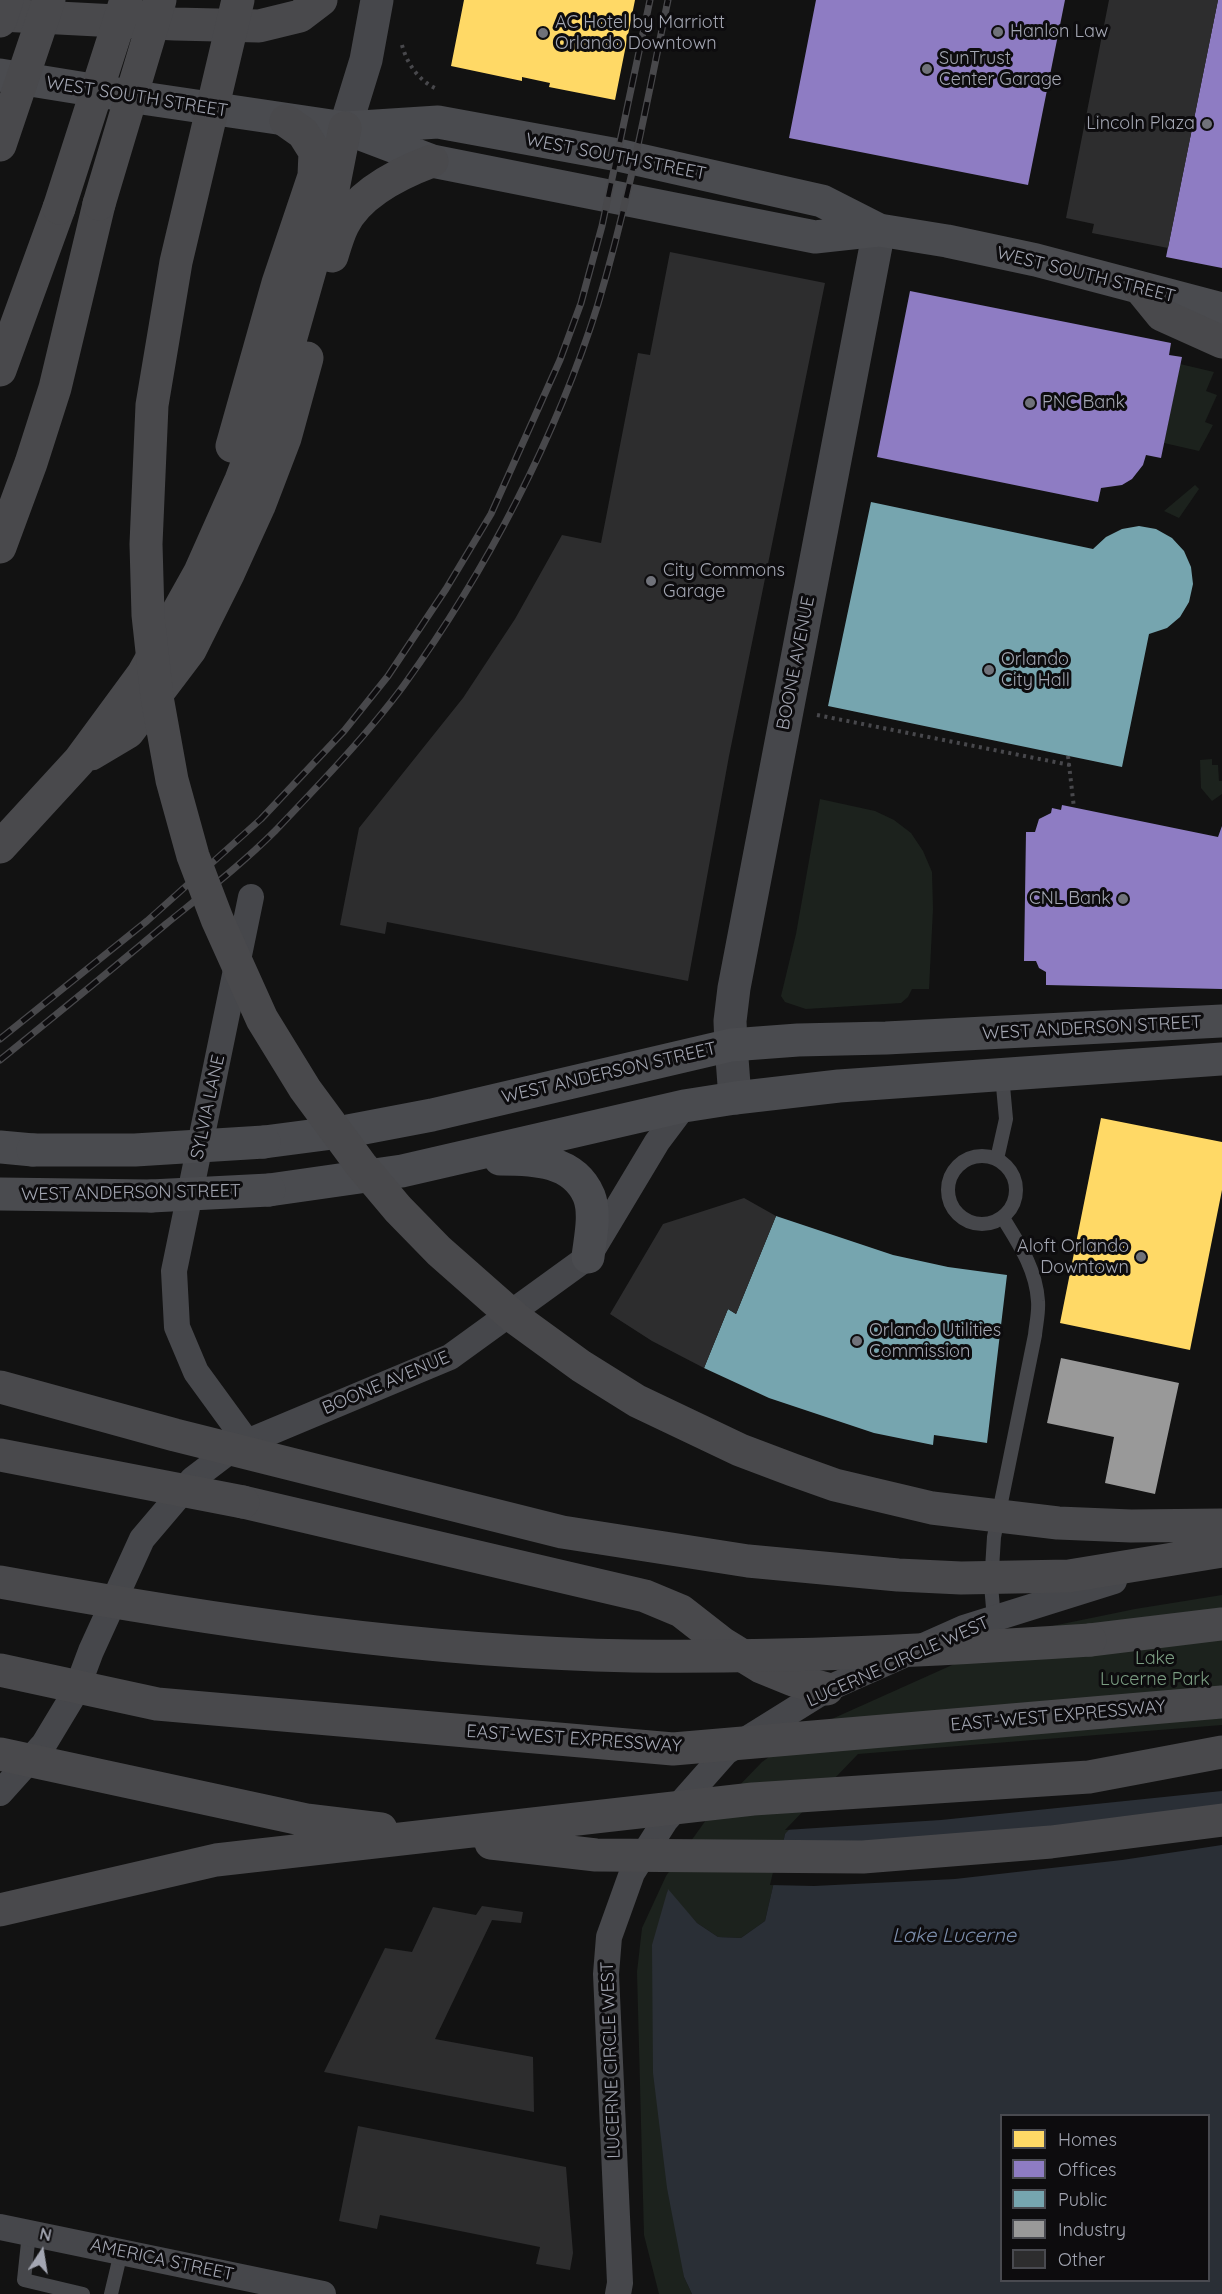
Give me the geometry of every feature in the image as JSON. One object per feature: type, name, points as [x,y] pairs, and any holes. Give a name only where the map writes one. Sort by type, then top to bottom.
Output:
[{"type":"main road","points":[[0,21],[7,0]]},
{"type":"main road","points":[[0,145],[49,0]]},
{"type":"main road","points":[[0,370],[59,208],[126,0]]},
{"type":"main road","points":[[0,547],[31,463],[55,388],[99,204],[160,0]]},
{"type":"main road","points":[[238,0],[176,262],[152,405],[146,544],[148,615],[157,697],[172,780],[193,856],[217,919],[262,1019],[305,1089],[398,1209],[439,1251],[515,1318],[581,1366],[637,1401],[740,1450],[835,1485],[932,1508],[1058,1523],[1131,1526],[1222,1525]]},
{"type":"main road","points":[[0,15],[259,26],[300,16],[321,0]]},
{"type":"main road","name":"WEST SOUTH STREET","points":[[0,75],[286,121],[345,128],[438,122],[618,155],[822,201],[879,230]]},
{"type":"main road","points":[[79,761],[92,711],[157,614],[193,544],[239,427],[278,283],[314,176],[315,152],[303,133],[286,121]]},
{"type":"main road","points":[[0,847],[79,761],[143,674],[200,572],[241,480],[278,383],[333,189],[345,128]]},
{"type":"main road","name":"WEST SOUTH STREET","points":[[345,128],[432,161],[815,237],[879,230],[958,243],[1036,260],[1222,309]]},
{"type":"main road","points":[[79,761],[128,732],[190,651],[229,572],[259,506],[285,438],[308,358],[332,256],[343,226],[362,201],[381,186],[432,161]]},
{"type":"main road","points":[[1140,288],[1162,315],[1222,342]]},
{"type":"main road","name":"WEST ANDERSON STREET","points":[[0,1148],[124,1150],[264,1142],[348,1131],[432,1115],[730,1046],[798,1040],[886,1038],[1222,1021]]},
{"type":"main road","name":"WEST ANDERSON STREET","points":[[0,1194],[152,1196],[269,1190],[402,1171],[684,1106],[735,1098],[804,1089],[1217,1061]]},
{"type":"main road","points":[[453,1159],[527,1159],[550,1162],[578,1179],[590,1198],[592,1222],[588,1257]]},
{"type":"main road","points":[[0,1387],[242,1453],[562,1532],[748,1562],[888,1575],[961,1578],[1069,1576],[1222,1551]]},
{"type":"main road","points":[[0,1455],[243,1502],[645,1596],[681,1611],[722,1643],[761,1667],[793,1680],[827,1689]]},
{"type":"main road","points":[[0,1582],[162,1611],[316,1632],[474,1648],[631,1656],[790,1657],[939,1650],[1090,1640],[1222,1624]]},
{"type":"main road","name":"EAST-WEST EXPRESSWAY","points":[[0,1670],[157,1704],[673,1749],[1222,1702]]},
{"type":"main road","points":[[0,1910],[216,1860],[753,1799],[1089,1777],[1222,1752]]},
{"type":"main road","points":[[0,1754],[306,1820],[596,1855],[863,1857],[1051,1842],[1222,1820]]},
{"type":"street","points":[[345,128],[366,60],[377,0]]},
{"type":"street","name":"BOONE AVENUE","points":[[735,1098],[730,1046],[734,988],[879,230]]},
{"type":"street","name":"SYLVIA LANE","points":[[247,1442],[196,1372],[177,1327],[174,1271],[251,897]]},
{"type":"street","name":"BOONE AVENUE","points":[[0,1794],[44,1744],[76,1691],[91,1651],[142,1539],[193,1479],[235,1447],[450,1358],[588,1257],[657,1142],[684,1106]]},
{"type":"street","points":[[1189,1562],[1222,1536]]},
{"type":"street","name":"LUCERNE CIRCLE WEST","points":[[618,2294],[620,2283],[606,1974],[609,1937],[632,1873],[665,1821],[726,1752],[827,1689],[964,1629],[1091,1587],[1189,1562],[1222,1557]]},
{"type":"street","name":"AMERICA STREET","points":[[0,2227],[323,2294]]},
{"type":"lane","points":[[997,1159],[1006,1119],[1002,1075]]},
{"type":"lane","points":[[976,1156],[997,1159],[1012,1173],[1017,1192],[1010,1210],[1003,1218],[993,1222],[981,1224],[970,1222],[953,1208],[948,1186],[951,1175],[957,1166],[976,1156]]},
{"type":"lane","points":[[994,1619],[991,1585],[994,1537],[1035,1335],[1038,1302],[1034,1275],[1025,1254],[1003,1218]]},
{"type":"lane","points":[[29,2233],[24,2280],[83,2294]]},
{"type":"lane","points":[[111,2294],[121,2252]]},
{"type":"path","points":[[400,37],[404,52],[415,72],[432,86],[443,91]]},
{"type":"path","points":[[816,714],[1070,765]]},
{"type":"path","points":[[1068,756],[1074,807]]},
{"type":"green space","points":[[1180,364],[1214,372],[1206,391],[1217,395],[1205,422],[1213,425],[1199,451],[1164,443]]},
{"type":"green space","points":[[1195,485],[1199,489],[1179,518],[1164,511]]},
{"type":"green space","points":[[1212,759],[1212,765],[1218,765],[1222,794],[1212,801],[1201,788],[1200,760]]},
{"type":"green space","points":[[820,799],[875,811],[894,820],[911,833],[923,851],[932,872],[933,909],[929,989],[912,989],[901,1003],[806,1009],[785,1002],[781,996],[796,934]]},
{"type":"green space","name":"Lake Lucerne Park","points":[[1222,1595],[1222,1728],[785,1834],[765,1921],[741,1938],[718,1937],[697,1923],[667,1890],[684,2277],[692,2294],[659,2294],[644,2235],[637,1972],[642,1928],[666,1876],[706,1820],[762,1762],[805,1731],[1028,1631],[1135,1609]]},
{"type":"water","name":"Lake Lucerne","points":[[1222,1728],[1222,2294],[692,2294],[684,2277],[667,2188],[653,2073],[652,1945],[668,1889],[697,1923],[718,1937],[741,1938],[765,1921],[785,1834],[858,1757]]},
{"type":"pier","points":[[1222,1725],[1222,1791],[941,1820],[785,1830],[858,1754]]},
{"type":"pier","points":[[1222,1805],[1222,1845],[1122,1860],[955,1879],[814,1886],[770,1885],[779,1846],[948,1840]]},
{"type":"building: Homes","name":"AC Hotel by Marriott Orlando Downtown","points":[[464,0],[635,0],[615,100],[549,87],[550,83],[522,77],[522,81],[451,66]]},
{"type":"building: Homes","name":"Aloft Orlando Downtown","points":[[1101,1118],[1222,1142],[1222,1190],[1190,1350],[1060,1323]]},
{"type":"building: Offices","name":"SunTrust Center Garage","points":[[816,0],[1065,0],[1028,185],[789,138]]},
{"type":"building: Offices","name":"Lincoln Plaza","points":[[1218,0],[1222,0],[1222,268],[1166,257]]},
{"type":"building: Offices","name":"PNC Bank","points":[[910,291],[1171,343],[1169,355],[1182,357],[1161,458],[1146,455],[1143,465],[1132,479],[1122,485],[1101,488],[1098,502],[877,457]]},
{"type":"building: Offices","name":"CNL Bank","points":[[1062,805],[1218,837],[1222,826],[1222,989],[1046,985],[1046,972],[1039,968],[1036,961],[1024,961],[1026,832],[1035,832],[1039,819],[1051,813],[1052,808],[1061,810]]},
{"type":"building: Public","name":"Orlando City Hall","points":[[871,502],[1093,549],[1106,537],[1122,529],[1139,526],[1156,529],[1172,538],[1184,551],[1191,567],[1193,584],[1189,602],[1180,617],[1167,628],[1149,634],[1122,767],[828,706]]},
{"type":"building: Public","name":"Orlando Utilities Commission","points":[[776,1216],[893,1255],[948,1267],[1007,1275],[987,1443],[934,1435],[933,1445],[874,1433],[769,1398],[704,1368],[728,1309],[736,1314]]},
{"type":"building: Industry","points":[[1061,1358],[1179,1383],[1155,1494],[1105,1483],[1114,1437],[1047,1423]]},
{"type":"building: Other","points":[[1109,0],[1218,0],[1168,248],[1092,233],[1094,224],[1066,218]]},
{"type":"building: Other","name":"City Commons Garage","points":[[670,252],[825,283],[729,756],[688,981],[387,922],[385,934],[340,925],[359,828],[463,698],[515,619],[562,535],[601,543],[638,353],[650,355]]},
{"type":"building: Other","points":[[744,1198],[776,1216],[736,1314],[728,1309],[704,1368],[652,1341],[610,1314],[663,1224]]},
{"type":"building: Other","points":[[482,1906],[523,1912],[521,1923],[492,1920],[435,2039],[533,2057],[534,2112],[324,2072],[385,1948],[412,1952],[433,1907],[476,1915]]},
{"type":"building: Other","points":[[358,2126],[566,2167],[573,2253],[570,2270],[536,2264],[540,2247],[380,2215],[377,2229],[339,2221]]},
{"type":"railway","points":[[0,1039],[147,921],[261,819],[344,731],[388,676],[446,589],[491,514],[560,360],[581,303],[602,226],[650,0]]},
{"type":"railway","points":[[0,1060],[222,879],[275,831],[342,760],[390,704],[463,597],[516,502],[540,453],[581,354],[619,229],[668,0]]},
{"type":"place","name":"Hanlon Law","points":[[998,32]]},
{"type":"place","name":"AC Hotel by Marriott Orlando Downtown","points":[[543,33]]},
{"type":"place","name":"SunTrust Center Garage","points":[[927,69]]},
{"type":"place","name":"Lincoln Plaza","points":[[1207,124]]},
{"type":"place","name":"PNC Bank","points":[[1030,403]]},
{"type":"place","name":"City Commons Garage","points":[[651,581]]},
{"type":"place","name":"Orlando City Hall","points":[[989,670]]},
{"type":"place","name":"CNL Bank","points":[[1123,899]]},
{"type":"place","name":"Aloft Orlando Downtown","points":[[1141,1257]]},
{"type":"place","name":"Orlando Utilities Commission","points":[[857,1341]]}]
